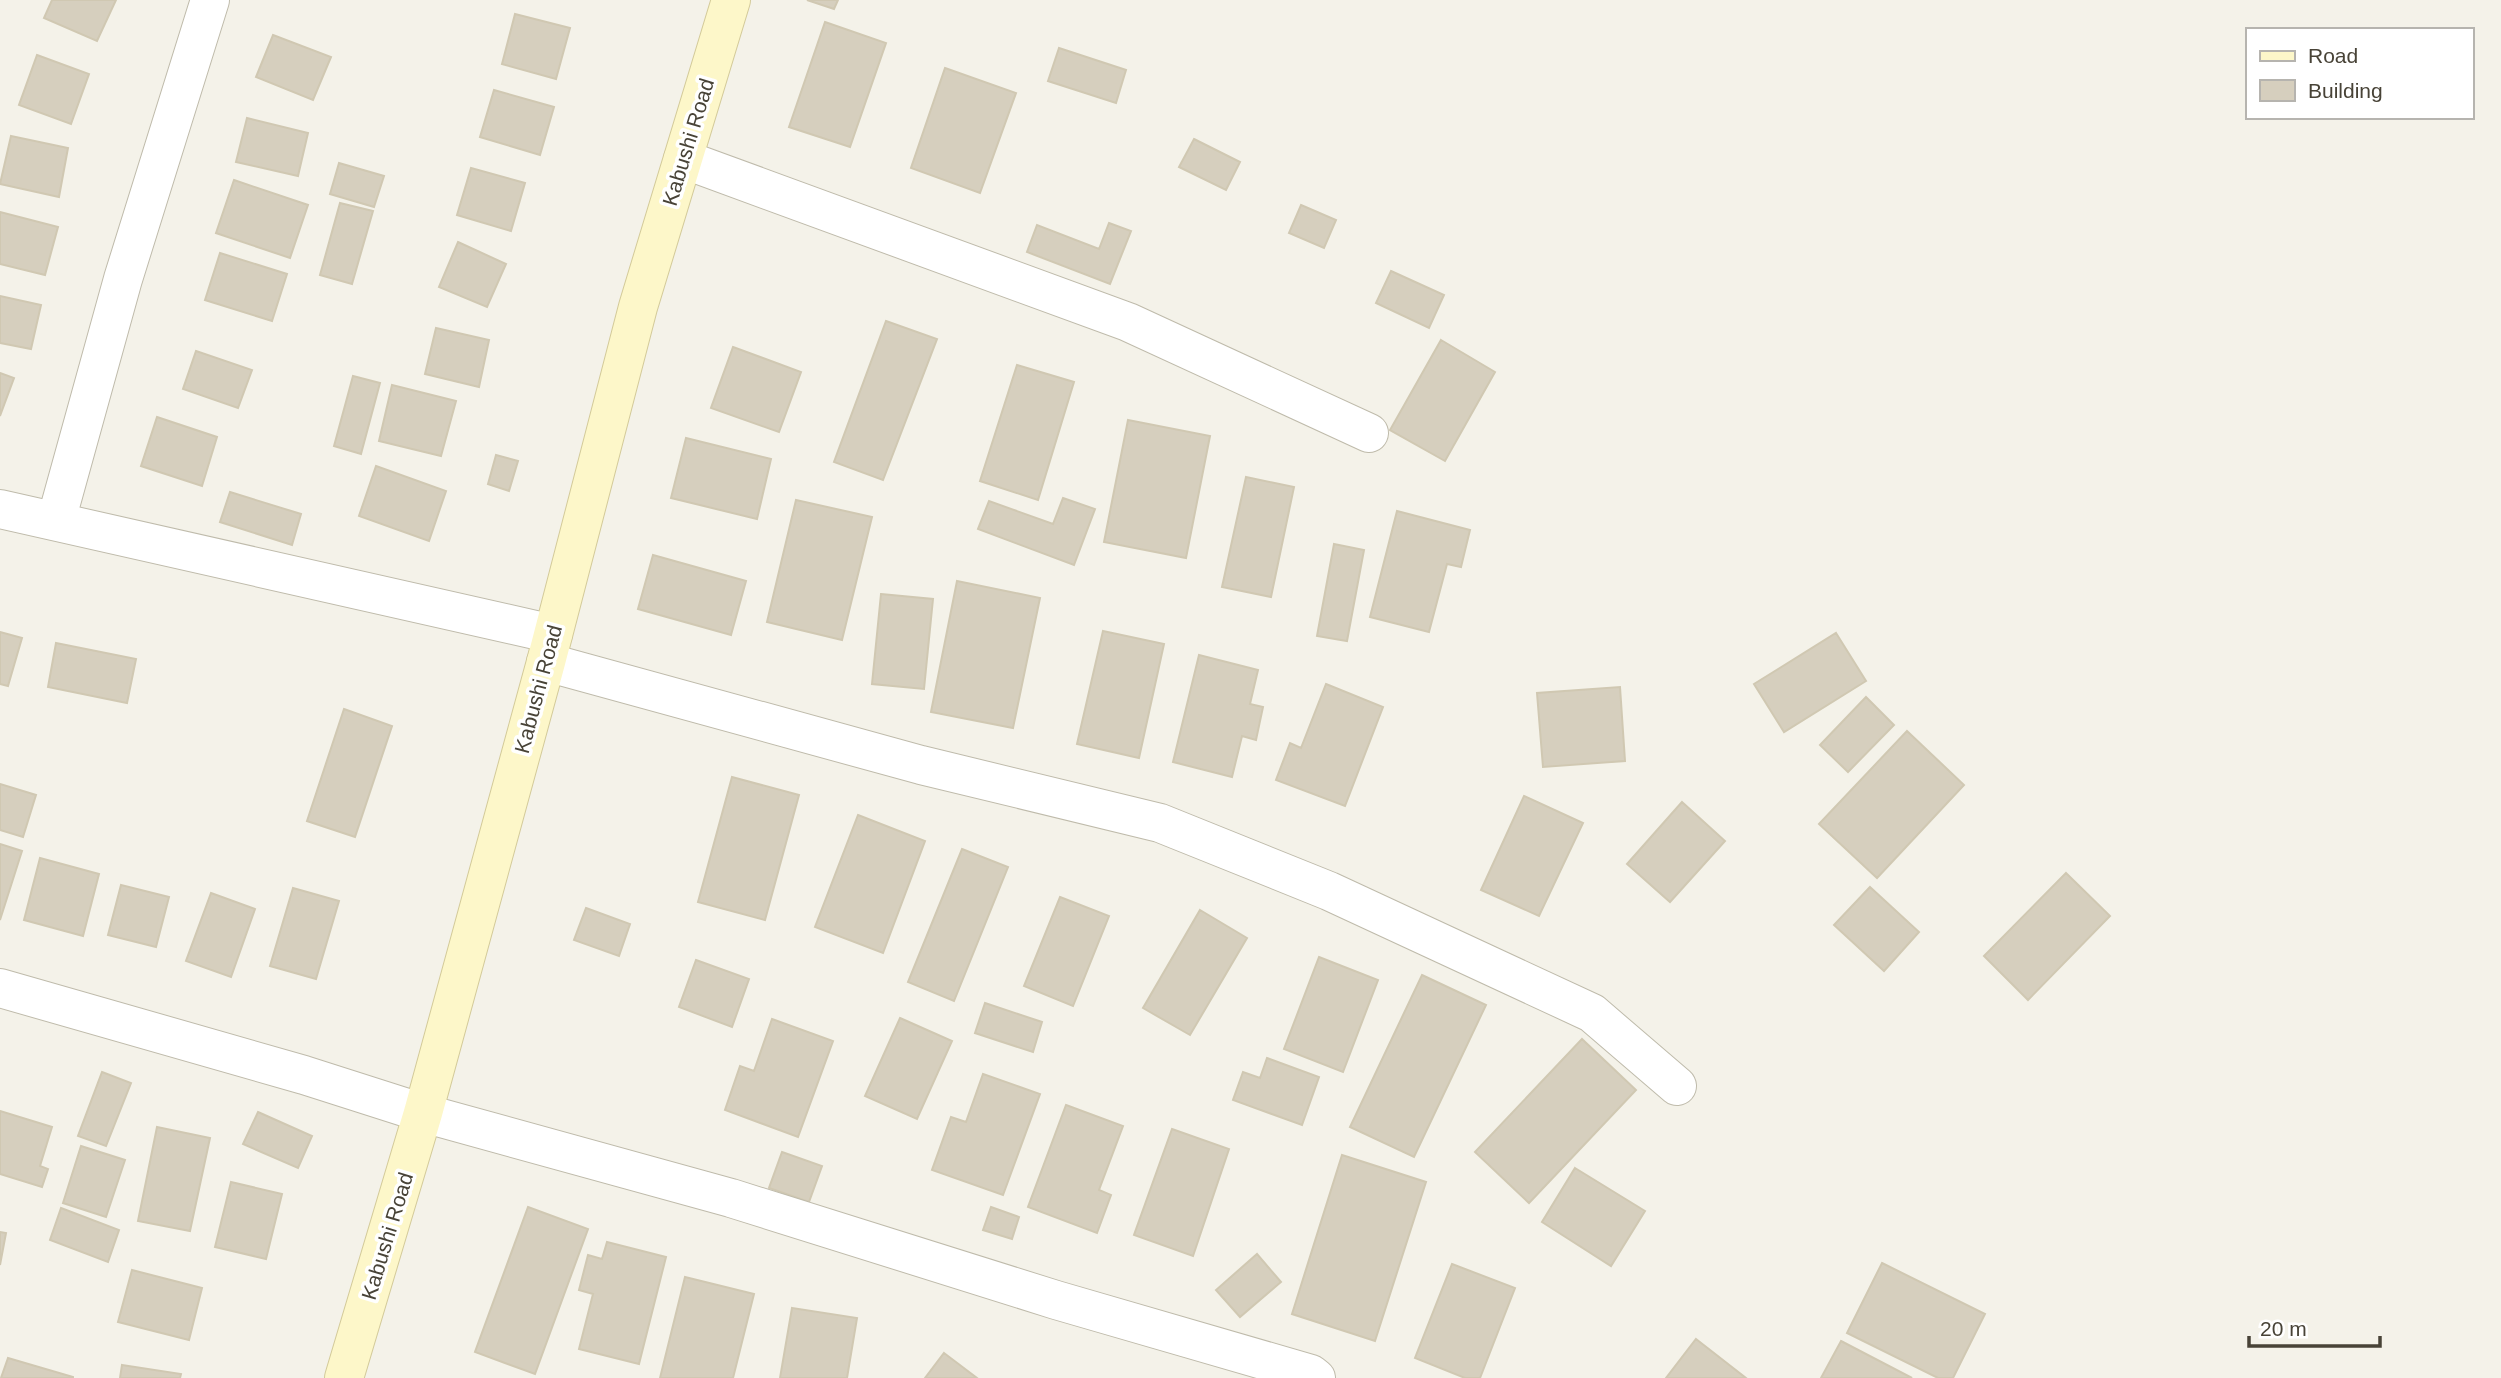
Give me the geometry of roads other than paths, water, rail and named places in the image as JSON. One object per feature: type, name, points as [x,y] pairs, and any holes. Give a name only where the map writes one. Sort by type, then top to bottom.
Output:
[{"type":"main road","name":"Kabushi Road","points":[[344,1378],[424,1113],[550,648],[638,307],[731,0]]},
{"type":"street","points":[[56,521],[123,279],[210,0]]},
{"type":"street","points":[[683,159],[1128,322],[1369,433]]},
{"type":"street","points":[[0,509],[550,648],[921,765],[1160,822],[1329,891],[1592,1013],[1677,1086]]},
{"type":"street","points":[[0,988],[304,1075],[424,1113],[732,1198],[1083,1308],[1311,1374],[1316,1378]]}]
